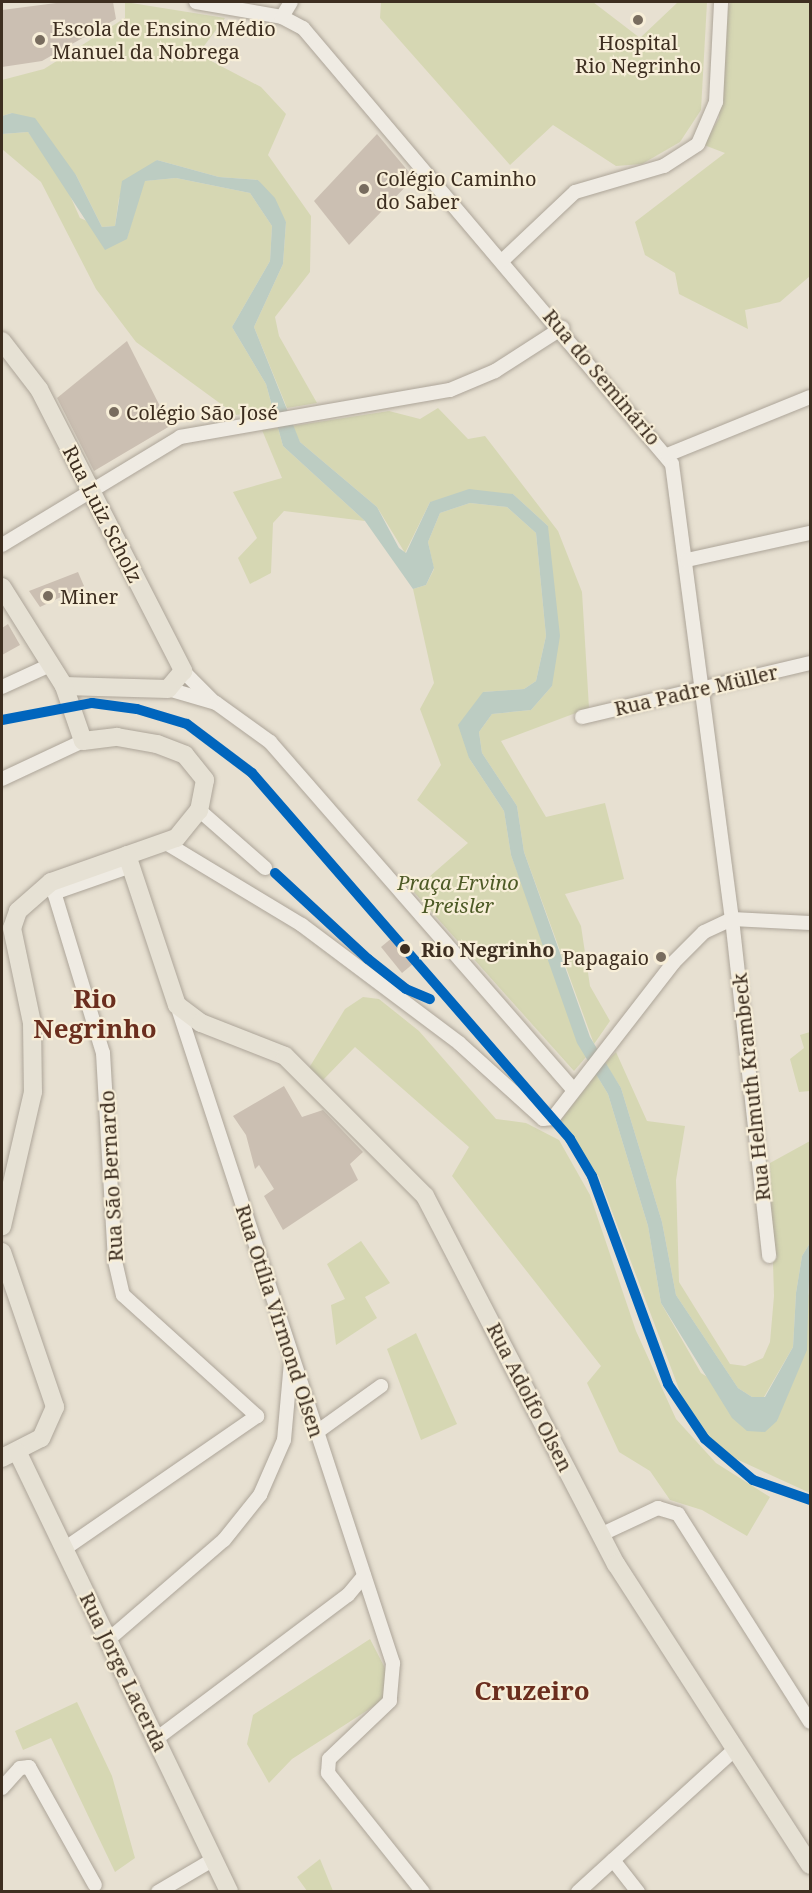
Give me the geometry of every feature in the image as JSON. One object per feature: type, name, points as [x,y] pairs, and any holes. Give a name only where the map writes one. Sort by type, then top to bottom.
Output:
[{"type":"main road","name":"Rua Luiz Scholz","points":[[2,341],[39,389],[183,671]]},
{"type":"main road","points":[[2,587],[64,686],[82,741],[138,739],[185,755],[205,780],[199,810],[184,832],[129,860],[52,887],[27,900],[12,928],[32,1017],[33,1092],[2,1226]]},
{"type":"main road","points":[[64,686],[168,689],[183,671]]},
{"type":"main road","name":"Rua Otília Virmond Olsen","points":[[129,860],[177,1005]]},
{"type":"main road","name":"Rua Adolfo Olsen","points":[[177,1005],[201,1023],[285,1056],[417,1185],[600,1535],[810,1865]]},
{"type":"main road","points":[[2,1252],[55,1407],[49,1429],[10,1456]]},
{"type":"main road","name":"Rua Jorge Lacerda","points":[[10,1456],[64,1549],[229,1892]]},
{"type":"street","name":"Rua do Seminário","points":[[196,2],[282,17],[314,39],[562,328],[667,455],[687,560],[732,919]]},
{"type":"street","points":[[282,17],[291,2]]},
{"type":"street","points":[[503,260],[575,192],[664,166],[698,144],[716,102],[721,2]]},
{"type":"street","points":[[2,545],[180,437],[259,420],[465,385],[562,328]]},
{"type":"street","points":[[667,455],[810,397]]},
{"type":"street","points":[[687,560],[810,533]]},
{"type":"street","name":"Rua Padre Müller","points":[[582,717],[810,663]]},
{"type":"street","points":[[2,687],[52,664]]},
{"type":"street","points":[[183,671],[216,704],[286,758],[574,1090]]},
{"type":"street","points":[[168,689],[216,704]]},
{"type":"street","points":[[2,780],[82,741]]},
{"type":"street","points":[[199,810],[265,868]]},
{"type":"street","points":[[166,843],[302,925],[459,1043],[537,1116],[552,1118],[685,950],[704,932],[732,919],[810,923]]},
{"type":"street","name":"Rua São Bernardo","points":[[52,887],[103,1053],[115,1261],[123,1295],[258,1416],[64,1549]]},
{"type":"street","name":"Rua Helmuth Krambeck","points":[[732,919],[769,1256]]},
{"type":"street","name":"Rua Otília Virmond Olsen","points":[[177,1005],[393,1663],[394,1692],[326,1766],[332,1779],[423,1892]]},
{"type":"street","points":[[108,1640],[216,1547],[260,1495],[284,1440],[291,1355]]},
{"type":"street","points":[[317,1432],[381,1386]]},
{"type":"street","points":[[600,1535],[651,1510],[669,1508],[682,1518],[810,1722]]},
{"type":"street","points":[[156,1739],[348,1595],[364,1576]]},
{"type":"street","points":[[578,1892],[736,1748]]},
{"type":"street","points":[[2,1788],[20,1768],[29,1767],[96,1885]]},
{"type":"street","points":[[159,1892],[214,1859]]},
{"type":"street","points":[[612,1860],[638,1892]]},
{"type":"green space","points":[[125,2],[225,18],[198,54],[261,87],[286,114],[268,155],[311,216],[310,272],[275,317],[279,336],[317,403],[287,408],[254,327],[283,264],[286,222],[258,180],[219,177],[157,160],[119,198],[115,226],[102,227],[76,175],[12,113],[2,116],[2,80],[44,69],[125,18]]},
{"type":"green space","points":[[381,2],[593,2],[640,38],[678,2],[707,2],[701,110],[680,142],[642,164],[616,166],[553,125],[510,165],[380,18]]},
{"type":"green space","points":[[731,2],[810,2],[810,276],[780,302],[745,310],[748,329],[679,294],[675,273],[645,255],[635,222],[725,153],[704,145],[719,118],[724,18]]},
{"type":"green space","points":[[28,132],[64,182],[80,218],[127,238],[144,181],[176,178],[250,193],[272,226],[270,261],[232,327],[266,384],[273,410],[236,415],[136,342],[96,289],[41,182],[2,149],[2,134]]},
{"type":"green space","points":[[438,408],[468,439],[485,436],[558,531],[582,592],[589,708],[501,741],[546,817],[605,803],[624,879],[565,894],[581,926],[590,986],[610,1021],[594,1044],[524,852],[517,806],[482,753],[479,732],[492,714],[531,710],[552,686],[548,526],[513,494],[430,502],[405,553],[377,507],[300,442],[292,426],[389,411],[420,419]]},
{"type":"green space","points":[[278,428],[283,446],[365,521],[284,511],[273,523],[271,573],[250,584],[238,558],[257,538],[233,492],[282,478],[262,430]]},
{"type":"green space","name":"Praça Ervino Preisler","points":[[470,503],[507,507],[536,533],[546,636],[536,681],[524,689],[483,692],[469,758],[504,811],[511,855],[586,1057],[574,1071],[413,891],[468,843],[417,800],[441,765],[420,709],[434,683],[413,589],[426,585],[434,569],[428,542],[440,513]]},
{"type":"green space","points":[[363,997],[379,999],[419,1031],[496,1119],[526,1123],[559,1140],[590,1195],[636,1331],[676,1419],[716,1463],[770,1497],[747,1536],[702,1510],[670,1500],[650,1471],[619,1452],[587,1383],[601,1366],[452,1176],[469,1147],[355,1047],[323,1080],[309,1068],[345,1009]]},
{"type":"green space","points":[[810,1032],[810,1091],[799,1092],[790,1059],[804,1048],[800,1035]]},
{"type":"green space","points":[[616,1052],[647,1121],[685,1126],[676,1180],[679,1282],[730,1364],[745,1366],[763,1358],[770,1342],[774,1296],[770,1163],[810,1141],[810,1243],[802,1256],[796,1293],[793,1347],[764,1397],[752,1397],[738,1388],[676,1295],[662,1222],[621,1088],[605,1063]]},
{"type":"green space","points":[[596,1074],[608,1094],[648,1226],[661,1303],[701,1373],[777,1421],[810,1288],[810,1493],[734,1458],[710,1437],[682,1397],[599,1177],[561,1120]]},
{"type":"green space","points":[[361,1241],[390,1283],[365,1297],[377,1318],[336,1345],[331,1305],[345,1299],[327,1264]]},
{"type":"green space","points":[[416,1333],[457,1424],[421,1440],[387,1349]]},
{"type":"green space","points":[[370,1639],[387,1672],[388,1697],[292,1759],[269,1783],[247,1744],[253,1715]]},
{"type":"green space","points":[[77,1702],[112,1776],[135,1858],[115,1872],[51,1738],[23,1750],[15,1731]]},
{"type":"green space","points":[[320,1859],[333,1891],[307,1891],[297,1877]]},
{"type":"shaded area","points":[[12,113],[35,118],[76,175],[102,227],[115,226],[122,181],[157,160],[219,177],[258,180],[275,198],[286,222],[283,264],[254,327],[300,442],[377,507],[399,548],[406,553],[430,502],[469,489],[513,494],[548,526],[560,636],[552,686],[531,710],[492,714],[479,732],[482,753],[517,806],[524,852],[590,1037],[621,1088],[662,1222],[676,1295],[738,1388],[752,1397],[765,1397],[793,1347],[796,1293],[802,1256],[810,1243],[807,1350],[777,1421],[765,1432],[747,1431],[732,1418],[661,1303],[648,1226],[608,1094],[577,1043],[511,855],[504,811],[469,758],[458,725],[483,692],[524,689],[536,681],[546,636],[536,533],[507,507],[470,503],[440,513],[428,542],[434,568],[426,585],[413,589],[365,521],[283,446],[266,384],[232,327],[270,261],[272,226],[250,193],[176,178],[145,181],[127,239],[105,250],[28,132],[2,134],[2,116]]},
{"type":"building","name":"Escola de Ensino Médio Manuel da Nobrega","points":[[64,2],[113,2],[116,19],[42,61],[2,67],[2,10]]},
{"type":"building","name":"Colégio Caminho do Saber","points":[[377,134],[414,178],[349,245],[314,201]]},
{"type":"building","name":"Colégio São José","points":[[127,341],[170,426],[94,471],[57,398]]},
{"type":"building","name":"Miner","points":[[78,572],[84,586],[40,607],[29,591]]},
{"type":"building","points":[[8,624],[20,645],[2,655],[2,628]]},
{"type":"building","points":[[393,937],[414,963],[402,973],[381,947]]},
{"type":"building","points":[[284,1086],[302,1117],[323,1110],[363,1152],[350,1164],[358,1180],[283,1230],[264,1196],[274,1189],[259,1165],[255,1169],[246,1135],[233,1116]]},
{"type":"transit line","points":[[2,720],[92,703],[137,709],[187,724],[252,773],[570,1139],[592,1176],[668,1384],[705,1439],[753,1480],[810,1500]]},
{"type":"transit line","points":[[275,873],[368,959],[406,989],[430,999]]},
{"type":"place","name":"Hospital Rio Negrinho","points":[[638,20]]},
{"type":"place","name":"Escola de Ensino Médio Manuel da Nobrega","points":[[40,40]]},
{"type":"place","name":"Colégio Caminho do Saber","points":[[364,189]]},
{"type":"place","name":"Colégio São José","points":[[114,412]]},
{"type":"place","name":"Miner","points":[[48,596]]},
{"type":"place","name":"Rio Negrinho","points":[[405,949]]},
{"type":"place","name":"Papagaio","points":[[661,957]]},
{"type":"district","name":"Rio Negrinho","points":[[95,1014]]},
{"type":"district","name":"Cruzeiro","points":[[532,1691]]}]
